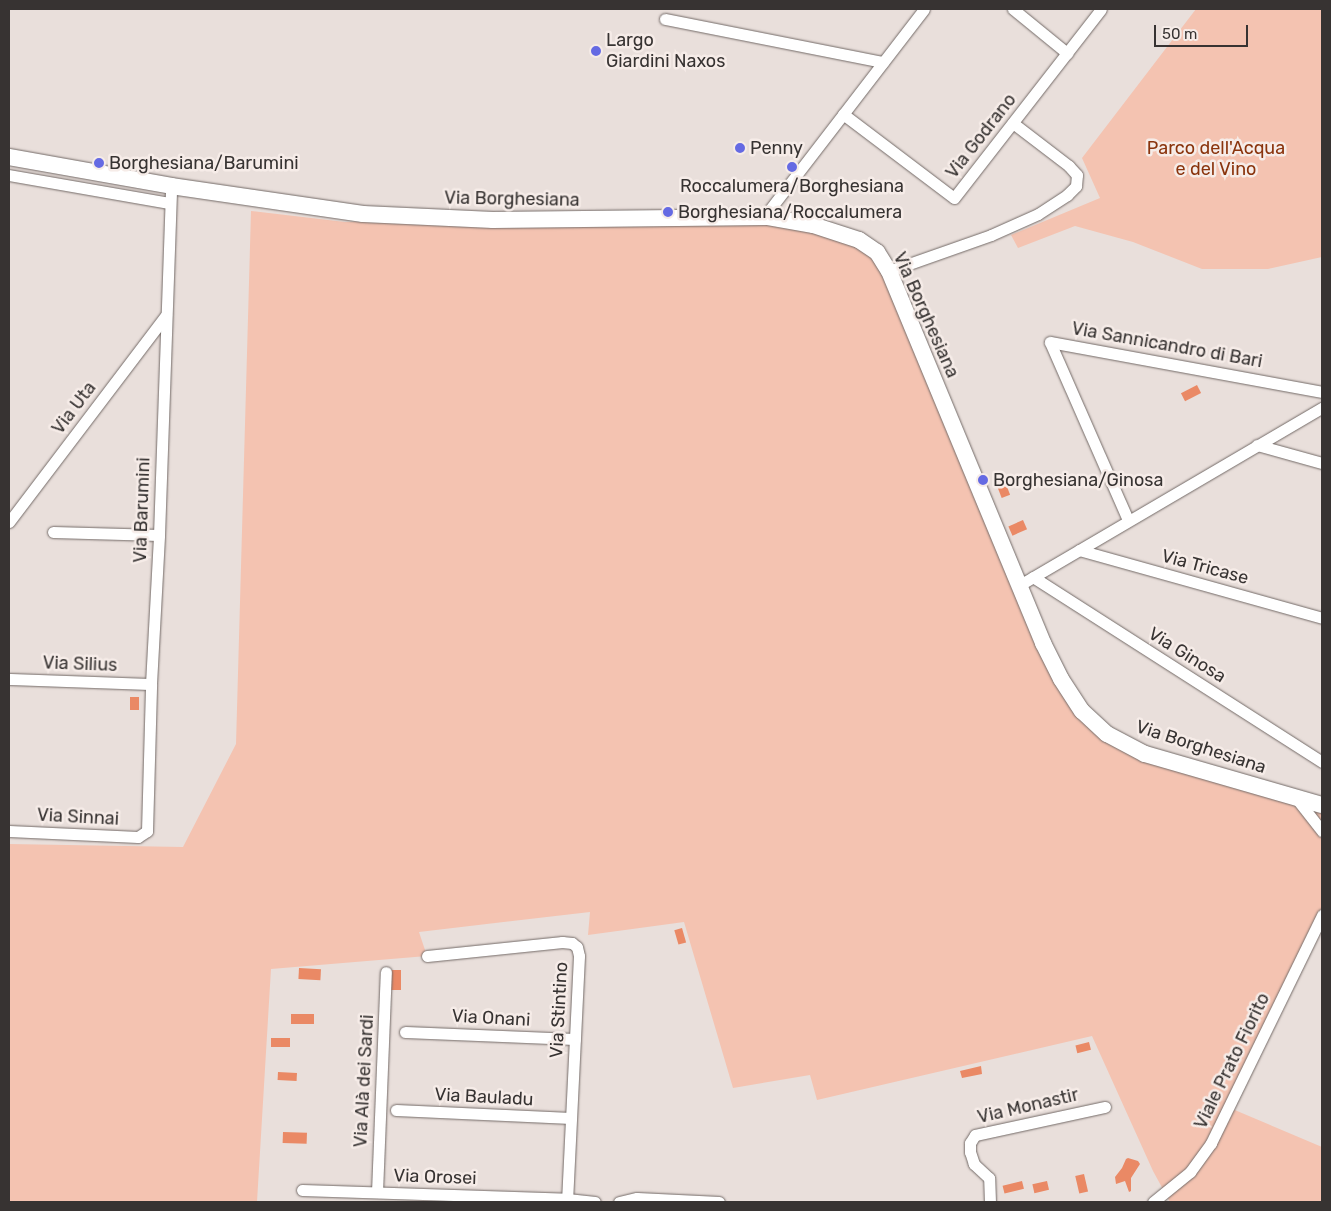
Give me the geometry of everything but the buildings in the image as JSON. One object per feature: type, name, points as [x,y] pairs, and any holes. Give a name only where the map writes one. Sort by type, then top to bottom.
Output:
[{"type":"street","points":[[764,217],[924,9]]},
{"type":"street","points":[[1013,9],[1067,53]]},
{"type":"street","name":"Via Godrano","points":[[843,114],[954,198],[1101,9]]},
{"type":"street","points":[[665,19],[883,62]]},
{"type":"street","points":[[889,271],[991,234],[1030,217],[1067,195],[1076,186],[1077,175],[1069,166],[1013,123]]},
{"type":"street","name":"Via Borghesiana","points":[[9,157],[171,186],[329,210],[393,216],[539,220],[764,217],[804,222],[855,238],[877,252],[889,271],[1018,586],[1061,679],[1082,711],[1100,729],[1127,746],[1153,757],[1322,805]]},
{"type":"street","points":[[9,175],[170,203]]},
{"type":"street","name":"Via Barumini","points":[[145,834],[148,826],[151,684],[159,535],[171,186]]},
{"type":"street","name":"Via Uta","points":[[9,522],[166,315]]},
{"type":"street","name":"Via Sannicandro di Bari","points":[[1128,520],[1050,342],[1322,392]]},
{"type":"street","points":[[1018,586],[1322,408]]},
{"type":"street","points":[[1257,445],[1322,463]]},
{"type":"street","points":[[53,532],[159,535]]},
{"type":"street","name":"Via Tricase","points":[[1078,550],[1322,618]]},
{"type":"street","name":"Via Ginosa","points":[[1032,577],[1322,762]]},
{"type":"street","name":"Via Silius","points":[[9,679],[151,684]]},
{"type":"street","points":[[1295,797],[1322,831]]},
{"type":"street","name":"Via Sinnai","points":[[9,831],[138,837],[145,834]]},
{"type":"street","name":"Viale Prato Fiorito","points":[[1159,1201],[1190,1172],[1214,1138],[1322,915]]},
{"type":"street","name":"Via Stintino","points":[[427,956],[562,942],[572,943],[576,947],[579,956],[567,1199]]},
{"type":"street","name":"Via Alà dei Sardi","points":[[377,1192],[386,972]]},
{"type":"street","name":"Via Onani","points":[[405,1032],[575,1039]]},
{"type":"street","name":"Via Monastir","points":[[990,1202],[989,1178],[974,1164],[970,1152],[971,1140],[975,1135],[1105,1107]]},
{"type":"street","name":"Via Bauladu","points":[[396,1110],[571,1118]]},
{"type":"street","name":"Via Orosei","points":[[302,1190],[567,1199]]},
{"type":"street","points":[[619,1202],[637,1198],[719,1202]]},
{"type":"street","points":[[567,1199],[596,1202]]},
{"type":"green space","name":"Parco dell'Acqua e del Vino","points":[[1196,9],[1322,9],[1322,257],[1268,269],[1202,269],[1133,242],[1075,226],[1018,248],[1011,235],[1100,198],[1082,158]]},
{"type":"green space","points":[[251,211],[345,222],[444,219],[768,217],[872,248],[1061,679],[1118,741],[1322,805],[1322,916],[1230,1108],[1322,1147],[1322,1202],[1170,1202],[1153,1171],[1092,1036],[817,1100],[810,1075],[733,1088],[684,922],[588,935],[590,912],[419,932],[427,956],[271,969],[257,1202],[9,1202],[9,844],[183,847],[236,744]]},
{"type":"shaded area","points":[[1197,385],[1201,393],[1185,401],[1181,393]]},
{"type":"shaded area","points":[[1004,479],[1010,495],[1002,498],[996,482]]},
{"type":"shaded area","points":[[1023,520],[1027,529],[1012,536],[1008,527]]},
{"type":"shaded area","points":[[130,697],[139,697],[139,710],[130,710]]},
{"type":"shaded area","points":[[682,928],[686,942],[678,945],[674,930]]},
{"type":"shaded area","points":[[299,968],[321,969],[320,980],[298,979]]},
{"type":"shaded area","points":[[391,970],[401,970],[401,990],[391,990]]},
{"type":"shaded area","points":[[291,1014],[314,1014],[314,1024],[291,1024]]},
{"type":"shaded area","points":[[271,1038],[290,1038],[290,1047],[271,1047]]},
{"type":"shaded area","points":[[1089,1042],[1091,1050],[1077,1053],[1075,1045]]},
{"type":"shaded area","points":[[981,1066],[982,1074],[962,1078],[960,1071]]},
{"type":"shaded area","points":[[278,1072],[297,1073],[297,1081],[278,1080]]},
{"type":"shaded area","points":[[283,1132],[307,1133],[307,1144],[283,1143]]},
{"type":"shaded area","points":[[1128,1158],[1138,1161],[1140,1164],[1131,1178],[1131,1191],[1129,1192],[1125,1181],[1116,1184],[1115,1177]]},
{"type":"shaded area","points":[[1084,1174],[1088,1192],[1079,1194],[1075,1176]]},
{"type":"shaded area","points":[[1022,1181],[1024,1189],[1005,1194],[1003,1186]]},
{"type":"shaded area","points":[[1047,1181],[1049,1190],[1034,1193],[1032,1184]]},
{"type":"place","name":"Largo Giardini Naxos","points":[[596,51]]},
{"type":"place","name":"Penny","points":[[740,148]]},
{"type":"place","name":"Borghesiana/Barumini","points":[[99,163]]},
{"type":"place","name":"Roccalumera/Borghesiana","points":[[792,167]]},
{"type":"place","name":"Borghesiana/Roccalumera","points":[[668,212]]},
{"type":"place","name":"Borghesiana/Ginosa","points":[[983,480]]}]
